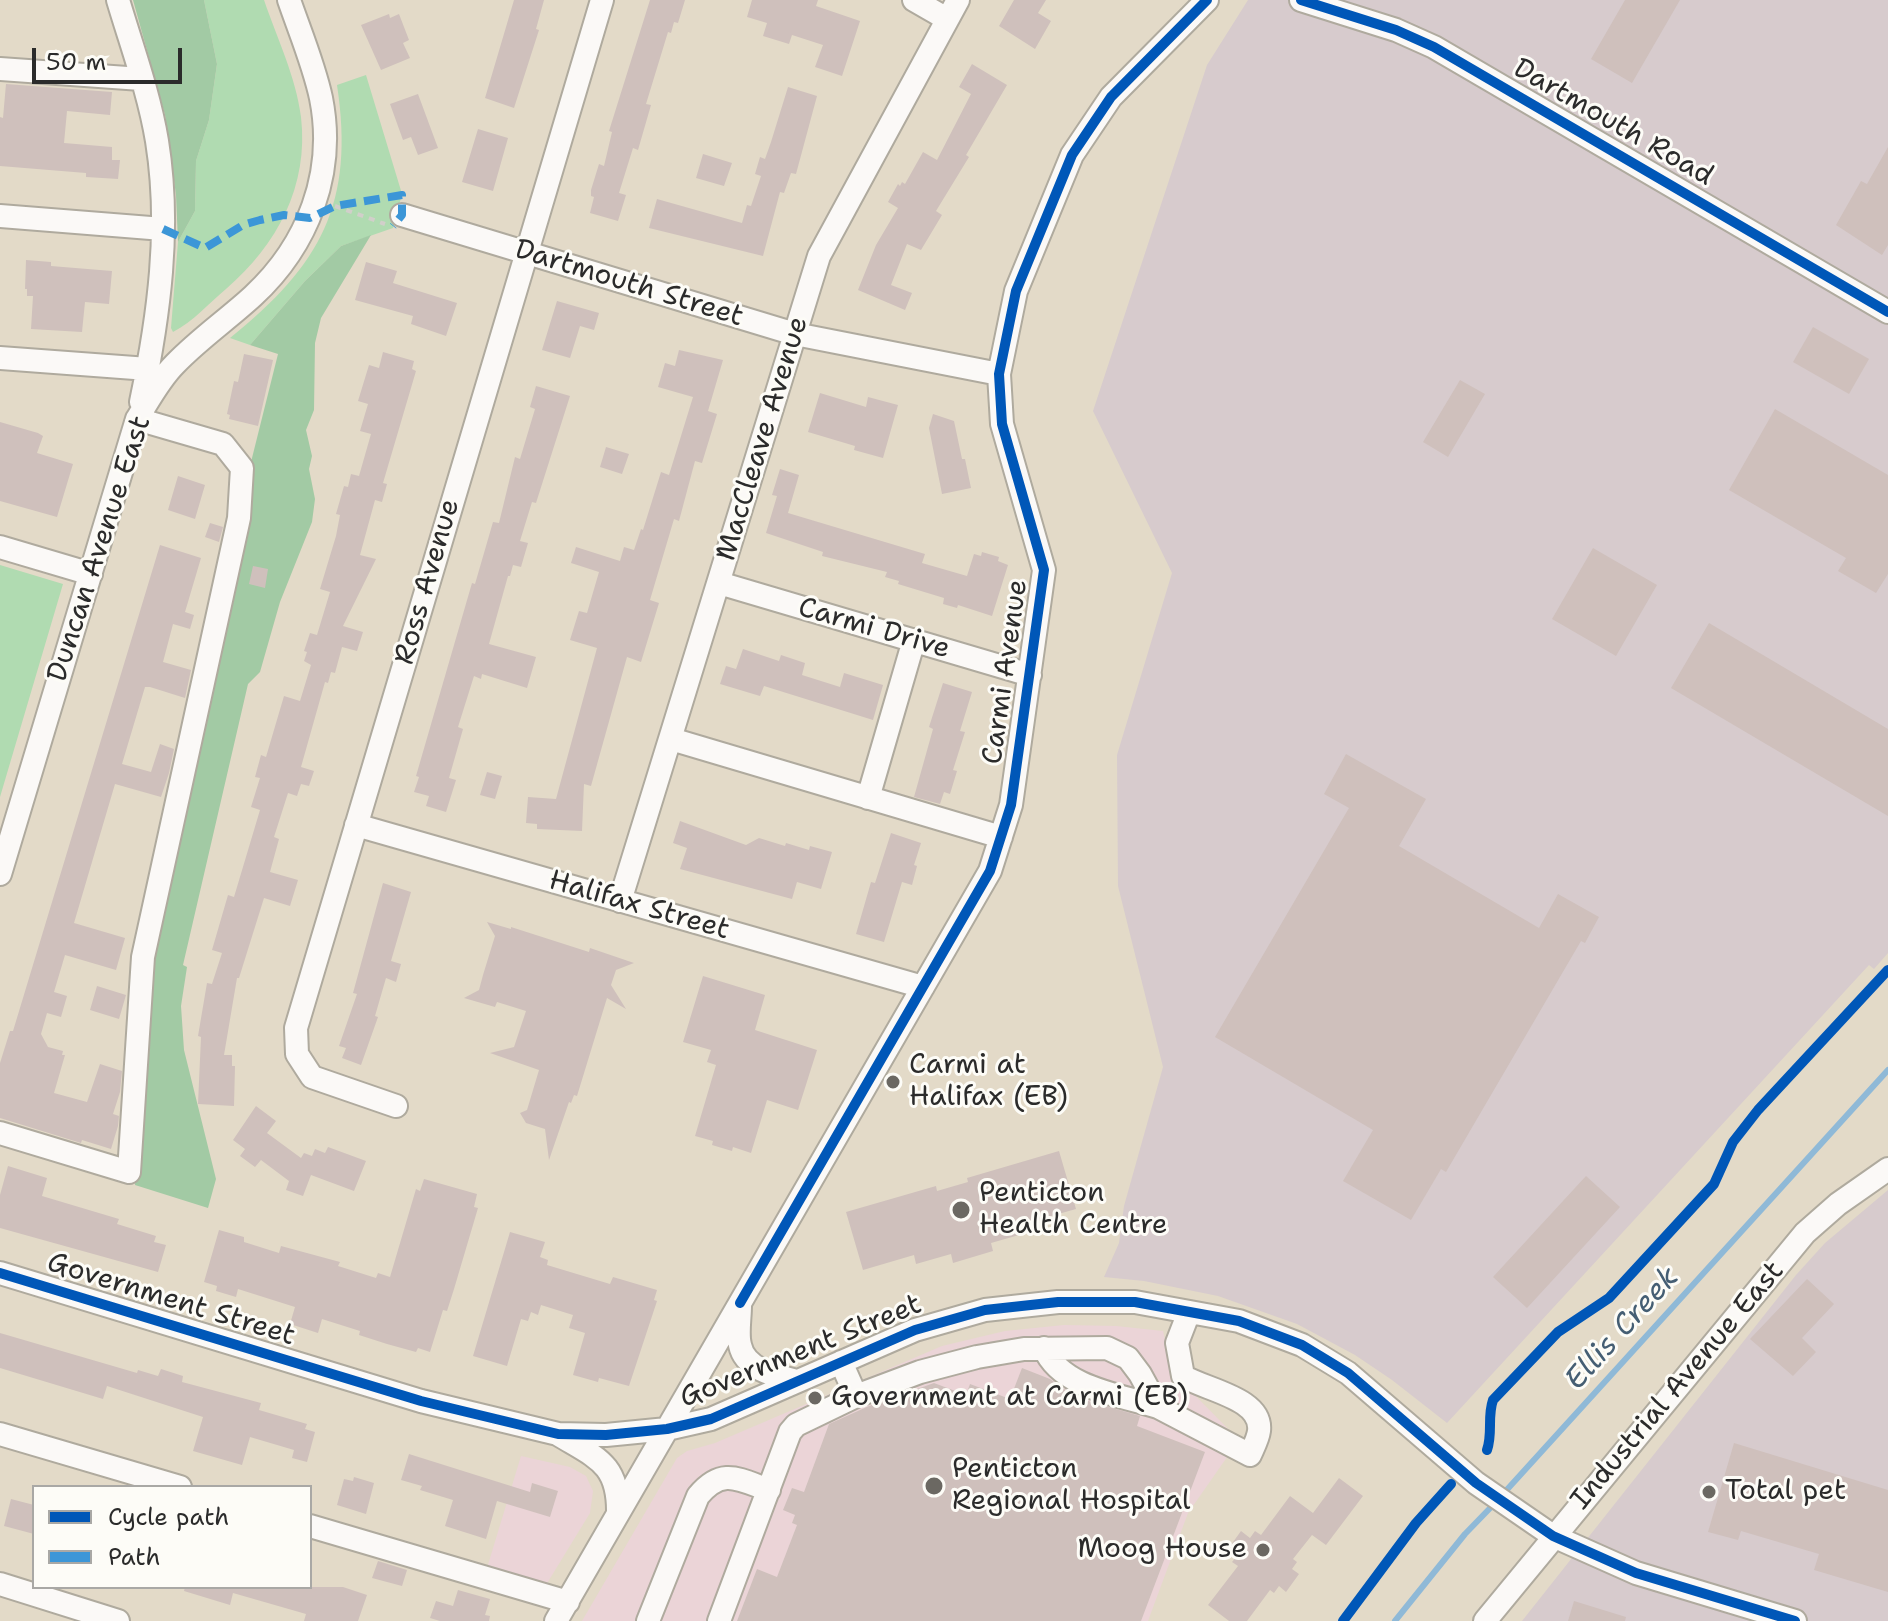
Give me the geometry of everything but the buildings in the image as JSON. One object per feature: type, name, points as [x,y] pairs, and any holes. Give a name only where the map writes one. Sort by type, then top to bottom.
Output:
[{"type":"street","points":[[0,1133],[129,1172],[143,957],[239,518],[242,468],[223,444],[137,419],[148,369],[160,282],[163,229],[160,165],[141,79],[118,0]]},
{"type":"street","name":"Ross Avenue","points":[[396,1106],[312,1077],[297,1054],[296,1028],[602,0]]},
{"type":"street","points":[[914,0],[953,9]]},
{"type":"street","name":"Carmi Avenue","points":[[562,1615],[990,871],[1011,805],[1044,570],[1002,424],[999,374],[1016,291],[1072,155],[1111,97],[1207,0]]},
{"type":"street","name":"Duncan Avenue East","points":[[0,874],[137,419],[161,380],[176,363],[270,278],[299,240],[310,218],[320,186],[325,129],[321,97],[291,1]]},
{"type":"street","name":"Dartmouth Road","points":[[1313,2],[1396,30],[1434,47],[1888,312]]},
{"type":"street","name":"MacCleave Avenue","points":[[620,901],[819,256],[953,9]]},
{"type":"street","points":[[0,69],[141,79]]},
{"type":"street","name":"Dartmouth Street","points":[[402,215],[795,334],[999,374]]},
{"type":"street","points":[[0,216],[163,229]]},
{"type":"street","points":[[0,358],[148,369]]},
{"type":"street","points":[[0,547],[91,574]]},
{"type":"street","name":"Carmi Drive","points":[[719,583],[1030,675]]},
{"type":"street","points":[[868,798],[914,640]]},
{"type":"street","points":[[671,739],[1001,837]]},
{"type":"street","name":"Halifax Street","points":[[356,825],[923,987]]},
{"type":"street","name":"Industrial Avenue East","points":[[1485,1621],[1805,1233],[1838,1204],[1888,1169]]},
{"type":"street","name":"Government Street","points":[[0,1273],[421,1401],[558,1434],[606,1435],[667,1429],[711,1419],[915,1330],[985,1310],[1058,1302],[1135,1302],[1239,1321],[1302,1345],[1348,1373],[1476,1483],[1553,1536],[1636,1573],[1795,1621]]},
{"type":"street","points":[[740,1303],[739,1344],[744,1356],[769,1374],[797,1381]]},
{"type":"street","points":[[1044,1348],[1050,1363],[1078,1382],[1158,1407],[1250,1455],[1259,1431],[1255,1413],[1246,1404],[1183,1376],[1177,1343],[1189,1312]]},
{"type":"street","points":[[719,1621],[790,1432],[796,1425],[856,1396],[920,1372],[977,1357],[1044,1348],[1107,1348],[1128,1358],[1158,1407]]},
{"type":"street","points":[[841,1362],[856,1396]]},
{"type":"street","points":[[0,1434],[173,1485]]},
{"type":"street","points":[[558,1434],[604,1463],[616,1484],[618,1514]]},
{"type":"street","points":[[648,1621],[698,1496],[707,1485],[721,1477],[732,1477],[769,1490]]},
{"type":"street","points":[[312,1527],[562,1615]]},
{"type":"street","points":[[0,1584],[118,1621]]},
{"type":"path","points":[[335,206],[370,218]]},
{"type":"shaded area","points":[[1248,0],[1888,0],[1888,953],[1874,969],[1869,965],[1447,1423],[1355,1355],[1297,1324],[1218,1296],[1144,1281],[1104,1277],[1119,1243],[1124,1206],[1163,1067],[1118,886],[1117,755],[1172,573],[1093,411],[1207,65]]},
{"type":"shaded area","points":[[1888,1190],[1888,1621],[1522,1621],[1796,1275],[1825,1243]]},
{"type":"shaded area","name":"Penticton Regional Hospital","points":[[1064,1325],[1163,1331],[1172,1372],[1239,1440],[1188,1513],[1148,1621],[582,1621],[677,1458],[687,1451],[715,1443],[942,1346],[1005,1331]]},
{"type":"shaded area","points":[[521,1456],[570,1467],[586,1476],[593,1491],[590,1513],[546,1585],[487,1568]]},
{"type":"green space","points":[[133,0],[204,0],[217,64],[209,120],[196,161],[195,211],[178,242],[176,195],[165,115]]},
{"type":"green space","points":[[204,0],[264,0],[295,87],[301,117],[300,167],[286,212],[260,253],[194,318],[173,332],[178,242],[195,211],[196,161],[209,120],[217,64]]},
{"type":"green space","points":[[366,75],[402,194],[393,228],[341,246],[305,281],[250,345],[230,338],[288,284],[309,257],[324,228],[335,198],[341,164],[337,85]]},
{"type":"green space","points":[[371,235],[321,318],[315,343],[314,410],[306,430],[312,456],[309,469],[315,499],[312,522],[280,602],[260,672],[248,684],[183,965],[187,967],[181,1006],[184,1050],[216,1179],[208,1208],[135,1185],[149,958],[246,529],[252,458],[278,354],[250,345],[305,281],[341,246]]},
{"type":"green space","points":[[0,565],[63,584],[0,797]]},
{"type":"waterway","name":"Ellis Creek","points":[[1503,1494],[1888,1070]]},
{"type":"waterway","name":"Ellis Creek","points":[[1395,1621],[1465,1534],[1496,1502]]},
{"type":"marked path","points":[[163,229],[205,248],[243,225],[260,220],[284,215],[310,218],[335,206],[402,195],[402,215],[393,226]]},
{"type":"cycle path","points":[[740,1303],[990,871],[1011,805],[1044,570],[1002,424],[999,374],[1016,291],[1072,155],[1111,97],[1207,0]]},
{"type":"cycle path","points":[[1301,0],[1396,30],[1434,47],[1888,312]]},
{"type":"cycle path","points":[[1487,1450],[1493,1400],[1558,1332],[1609,1298],[1714,1184],[1733,1142],[1758,1110],[1888,970]]},
{"type":"cycle path","points":[[0,1273],[421,1401],[558,1434],[606,1435],[667,1429],[711,1419],[915,1330],[985,1310],[1058,1302],[1135,1302],[1239,1321],[1302,1345],[1348,1373],[1476,1483],[1553,1536],[1636,1573],[1795,1621]]},
{"type":"cycle path","points":[[1343,1621],[1416,1523],[1451,1484]]},
{"type":"place","name":"Carmi at Halifax (EB)","points":[[893,1082]]},
{"type":"place","name":"Penticton Health Centre","points":[[961,1210]]},
{"type":"place","name":"Government at Carmi (EB)","points":[[815,1398]]},
{"type":"place","name":"Penticton Regional Hospital","points":[[934,1486]]},
{"type":"place","name":"Total pet","points":[[1709,1492]]},
{"type":"place","name":"Moog House","points":[[1263,1550]]}]
